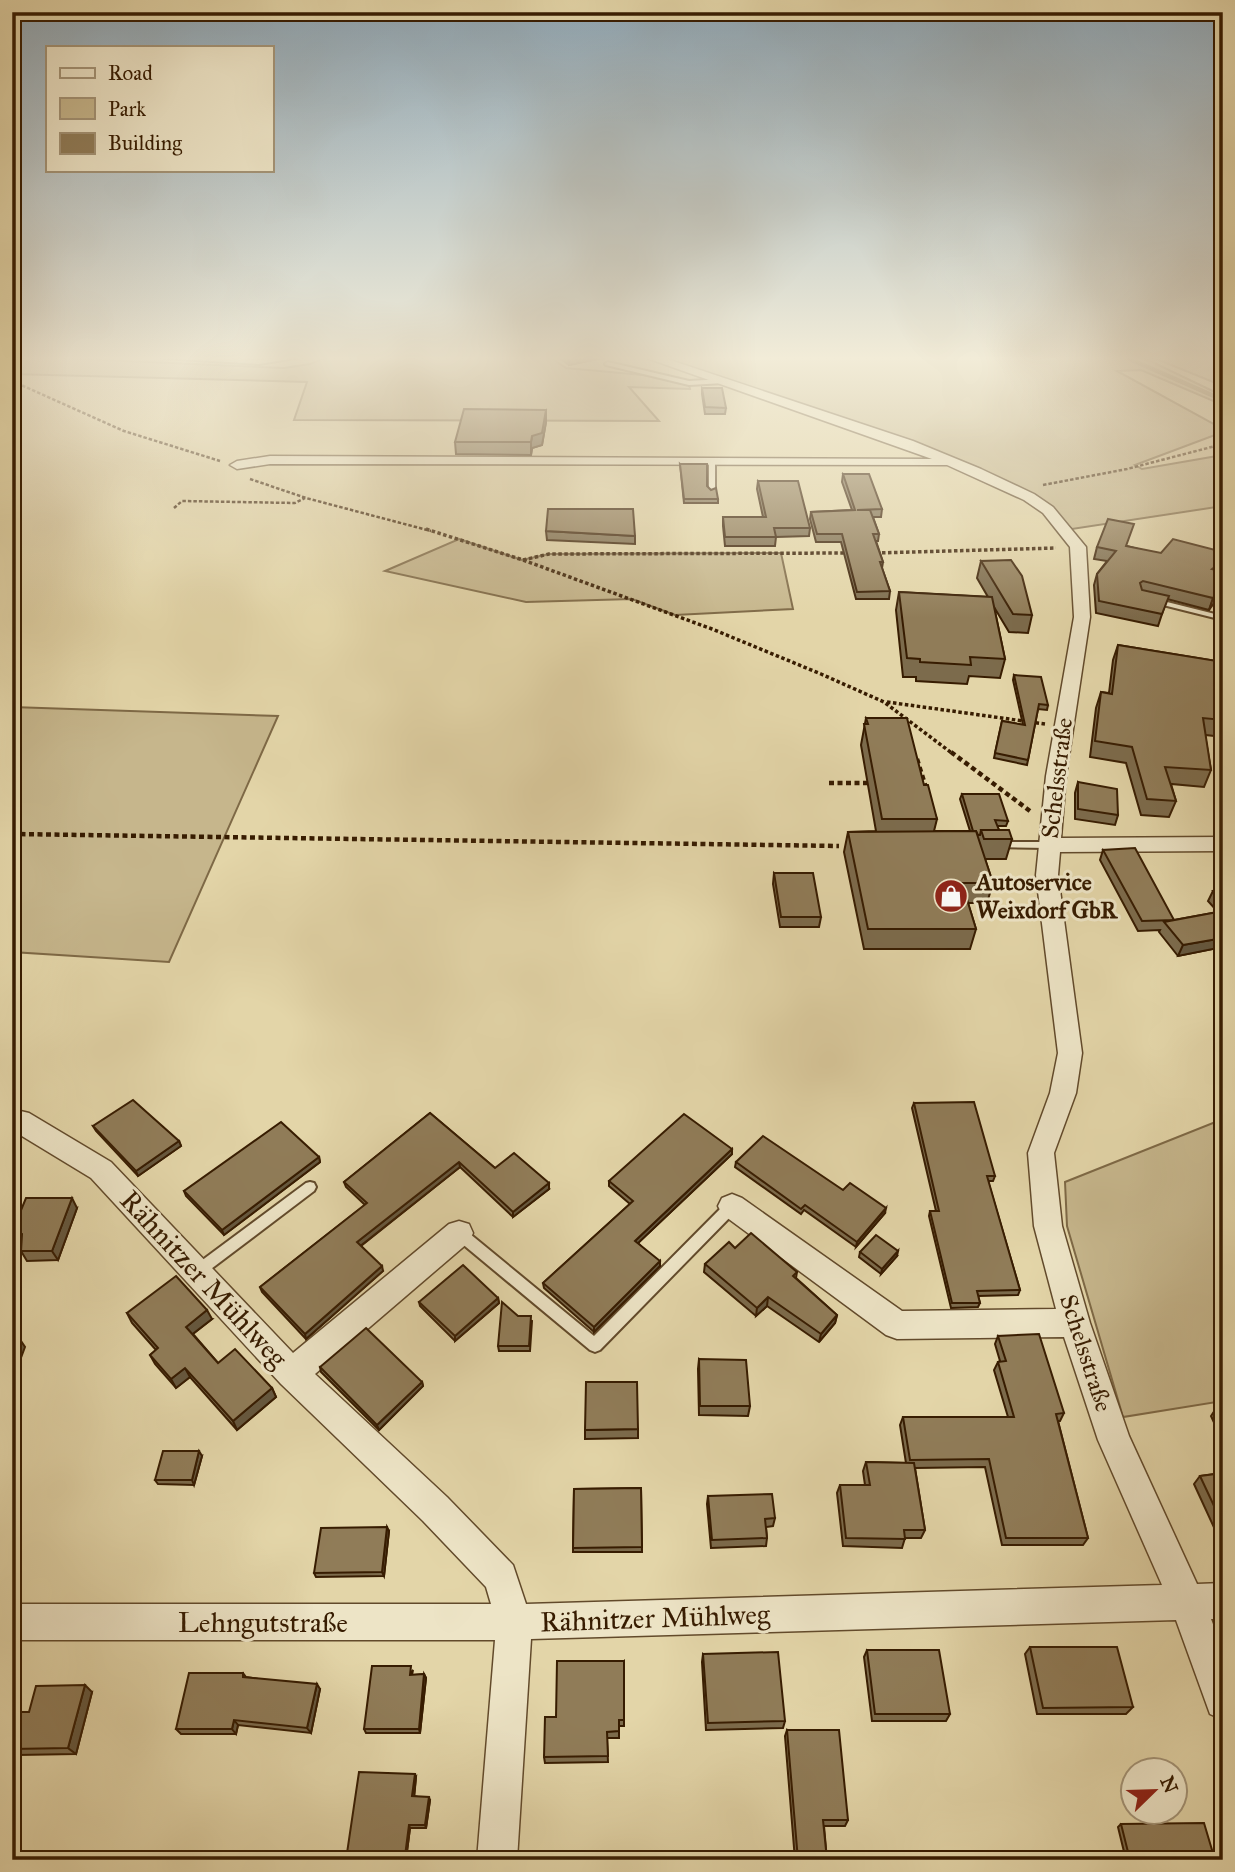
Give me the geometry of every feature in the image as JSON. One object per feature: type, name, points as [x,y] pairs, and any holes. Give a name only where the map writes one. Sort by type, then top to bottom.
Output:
[{"type":"street","points":[[906,443],[1029,497],[1060,522],[1078,547]]},
{"type":"street","points":[[237,465],[270,460],[951,463]]},
{"type":"street","name":"Schelsstraße","points":[[1078,547],[1082,617],[1063,726],[1049,835],[1047,875],[1070,1053],[1063,1093],[1041,1153],[1048,1226],[1075,1323],[1114,1440],[1205,1603],[1223,1701]]},
{"type":"street","points":[[1049,835],[1223,844]]},
{"type":"street","name":"Rähnitzer Mühlweg","points":[[15,1126],[102,1170],[292,1374],[435,1509],[501,1577],[514,1622],[1205,1603]]},
{"type":"street","points":[[732,1206],[897,1325],[1075,1323]]},
{"type":"street","points":[[292,1374],[459,1233]]},
{"type":"street","name":"Lehngutstraße","points":[[12,1622],[514,1622]]},
{"type":"street","points":[[497,1860],[514,1622]]},
{"type":"lane","points":[[712,462],[712,489]]},
{"type":"lane","points":[[1142,597],[1223,618]]},
{"type":"lane","points":[[984,845],[1049,835]]},
{"type":"lane","points":[[198,1271],[310,1187]]},
{"type":"lane","points":[[459,1233],[596,1345],[732,1206]]},
{"type":"path","points":[[160,443],[197,456],[237,465],[236,474],[306,498],[407,523],[523,560],[712,629],[884,702],[1063,726]]},
{"type":"path","points":[[1060,522],[1062,515],[1038,486],[1126,469],[1223,444]]},
{"type":"path","points":[[174,508],[182,501],[295,503],[306,498]]},
{"type":"path","points":[[872,553],[1078,547]]},
{"type":"path","points":[[523,560],[549,554],[858,553]]},
{"type":"path","points":[[884,702],[1049,835]]},
{"type":"path","points":[[918,759],[928,796]]},
{"type":"path","points":[[829,783],[884,783]]},
{"type":"path","points":[[911,783],[925,783]]},
{"type":"path","points":[[12,834],[839,846]]},
{"type":"green space","points":[[896,443],[1193,443],[1135,465],[1142,469],[1223,455],[1223,506],[1072,529],[1036,496]]},
{"type":"green space","points":[[459,539],[522,560],[549,554],[781,553],[793,609],[675,615],[632,599],[526,602],[385,571]]},
{"type":"green space","points":[[12,707],[278,716],[169,962],[12,952]]},
{"type":"green space","points":[[1223,1119],[1223,1401],[1123,1417],[1067,1226],[1065,1182]]},
{"type":"building","points":[[680,464],[707,464],[707,486],[711,490],[716,488],[718,499],[684,499]]},
{"type":"building","points":[[843,474],[869,474],[882,509],[857,510],[870,510],[879,534],[873,534],[890,591],[857,592],[842,534],[817,534],[811,512],[855,510]]},
{"type":"building","points":[[758,481],[798,481],[810,528],[774,528],[776,537],[725,537],[723,517],[766,517]]},
{"type":"building","points":[[548,509],[633,509],[635,536],[546,531]]},
{"type":"building","points":[[1108,519],[1134,524],[1126,546],[1161,553],[1173,539],[1223,552],[1223,561],[1212,569],[1223,572],[1223,585],[1213,598],[1143,581],[1140,583],[1142,590],[1169,596],[1162,614],[1099,601],[1097,574],[1116,551],[1097,547]]},
{"type":"building","points":[[1011,560],[1022,576],[1032,615],[1013,614],[981,561]]},
{"type":"building","points":[[899,592],[992,597],[1005,659],[970,657],[971,665],[920,662],[920,659],[907,658]]},
{"type":"building","points":[[1118,645],[1223,662],[1223,720],[1203,718],[1211,770],[1165,767],[1176,801],[1147,799],[1132,747],[1095,741],[1101,692],[1112,694]]},
{"type":"building","points":[[1014,675],[1041,677],[1048,705],[1039,704],[1028,760],[995,753],[1002,721],[1025,725]]},
{"type":"building","points":[[866,718],[907,718],[924,785],[928,785],[937,819],[882,819],[864,724],[868,724]]},
{"type":"building","points":[[1078,782],[1117,789],[1118,815],[1078,809]]},
{"type":"building","points":[[962,794],[999,794],[1008,821],[995,820],[999,830],[981,830],[978,835],[973,831]]},
{"type":"building","points":[[981,830],[1009,830],[1012,839],[984,839]]},
{"type":"building","points":[[976,831],[993,883],[962,883],[976,929],[868,929],[848,832]]},
{"type":"building","points":[[1135,848],[1174,920],[1142,921],[1103,850]]},
{"type":"building","points":[[774,873],[813,873],[821,917],[781,917]]},
{"type":"building","points":[[1223,889],[1223,902],[1213,891]]},
{"type":"building","points":[[1223,911],[1223,938],[1183,945],[1164,922]]},
{"type":"building","points":[[133,1100],[179,1141],[136,1171],[93,1126]]},
{"type":"building","points":[[974,1102],[995,1176],[987,1176],[1020,1290],[977,1291],[980,1303],[952,1303],[930,1211],[939,1211],[914,1103]]},
{"type":"building","points":[[430,1113],[495,1168],[514,1153],[549,1183],[513,1212],[459,1162],[357,1242],[382,1266],[305,1334],[260,1287],[367,1203],[344,1182]]},
{"type":"building","points":[[684,1114],[732,1149],[635,1241],[660,1261],[594,1327],[543,1283],[633,1201],[609,1181]]},
{"type":"building","points":[[281,1122],[319,1157],[222,1230],[184,1191]]},
{"type":"building","points":[[763,1136],[843,1190],[850,1183],[886,1208],[857,1242],[805,1205],[801,1209],[736,1162]]},
{"type":"building","points":[[26,1198],[72,1198],[52,1251],[21,1251],[22,1234],[12,1232]]},
{"type":"building","points":[[751,1233],[797,1272],[793,1276],[837,1315],[821,1334],[768,1297],[757,1308],[705,1264],[729,1242],[735,1248]]},
{"type":"building","points":[[876,1235],[898,1251],[882,1269],[860,1252]]},
{"type":"building","points":[[463,1265],[498,1298],[455,1336],[419,1302]]},
{"type":"building","points":[[176,1276],[207,1310],[186,1327],[218,1363],[235,1349],[272,1388],[233,1421],[185,1368],[171,1379],[150,1355],[158,1348],[127,1313]]},
{"type":"building","points":[[502,1302],[518,1316],[531,1316],[529,1346],[498,1346]]},
{"type":"building","points":[[366,1328],[422,1382],[377,1425],[320,1367]]},
{"type":"building","points":[[1039,1334],[1064,1413],[1056,1414],[1088,1538],[1006,1538],[989,1459],[910,1460],[903,1417],[1014,1417],[998,1362],[1006,1361],[998,1336]]},
{"type":"building","points":[[12,1338],[19,1338],[12,1355]]},
{"type":"building","points":[[699,1359],[746,1360],[750,1406],[700,1406]]},
{"type":"building","points":[[586,1382],[637,1382],[638,1429],[585,1430]]},
{"type":"building","points":[[1217,1407],[1223,1407],[1223,1419]]},
{"type":"building","points":[[163,1451],[199,1451],[192,1480],[155,1480]]},
{"type":"building","points":[[866,1462],[914,1463],[925,1530],[904,1530],[905,1539],[846,1538],[840,1485],[870,1485]]},
{"type":"building","points":[[1223,1473],[1223,1525],[1200,1476]]},
{"type":"building","points":[[641,1488],[642,1547],[573,1548],[574,1489]]},
{"type":"building","points":[[772,1494],[775,1518],[765,1519],[767,1538],[712,1540],[708,1496]]},
{"type":"building","points":[[387,1527],[382,1572],[314,1573],[321,1528]]},
{"type":"building","points":[[1030,1647],[1117,1647],[1133,1707],[1043,1708]]},
{"type":"building","points":[[867,1650],[939,1650],[950,1714],[875,1714]]},
{"type":"building","points":[[778,1652],[785,1721],[708,1723],[703,1654]]},
{"type":"building","points":[[557,1661],[624,1661],[624,1720],[619,1720],[619,1731],[607,1732],[608,1756],[544,1757],[545,1717],[556,1717]]},
{"type":"building","points":[[372,1666],[411,1666],[410,1675],[424,1674],[419,1729],[364,1729]]},
{"type":"building","points":[[189,1673],[243,1673],[243,1677],[317,1684],[307,1728],[234,1720],[232,1729],[176,1729]]},
{"type":"building","points":[[85,1685],[68,1748],[12,1749],[12,1738],[20,1712],[29,1712],[36,1686]]},
{"type":"building","points":[[787,1730],[839,1730],[848,1820],[823,1820],[827,1860],[798,1860]]},
{"type":"building","points":[[359,1772],[415,1774],[412,1796],[429,1797],[425,1825],[409,1825],[405,1856],[347,1853]]},
{"type":"building","points":[[1190,1823],[1204,1823],[1215,1860],[1130,1860],[1122,1826],[1190,1826]]},
{"type":"place","name":"Autoservice Weixdorf GbR","points":[[951,896]]}]
